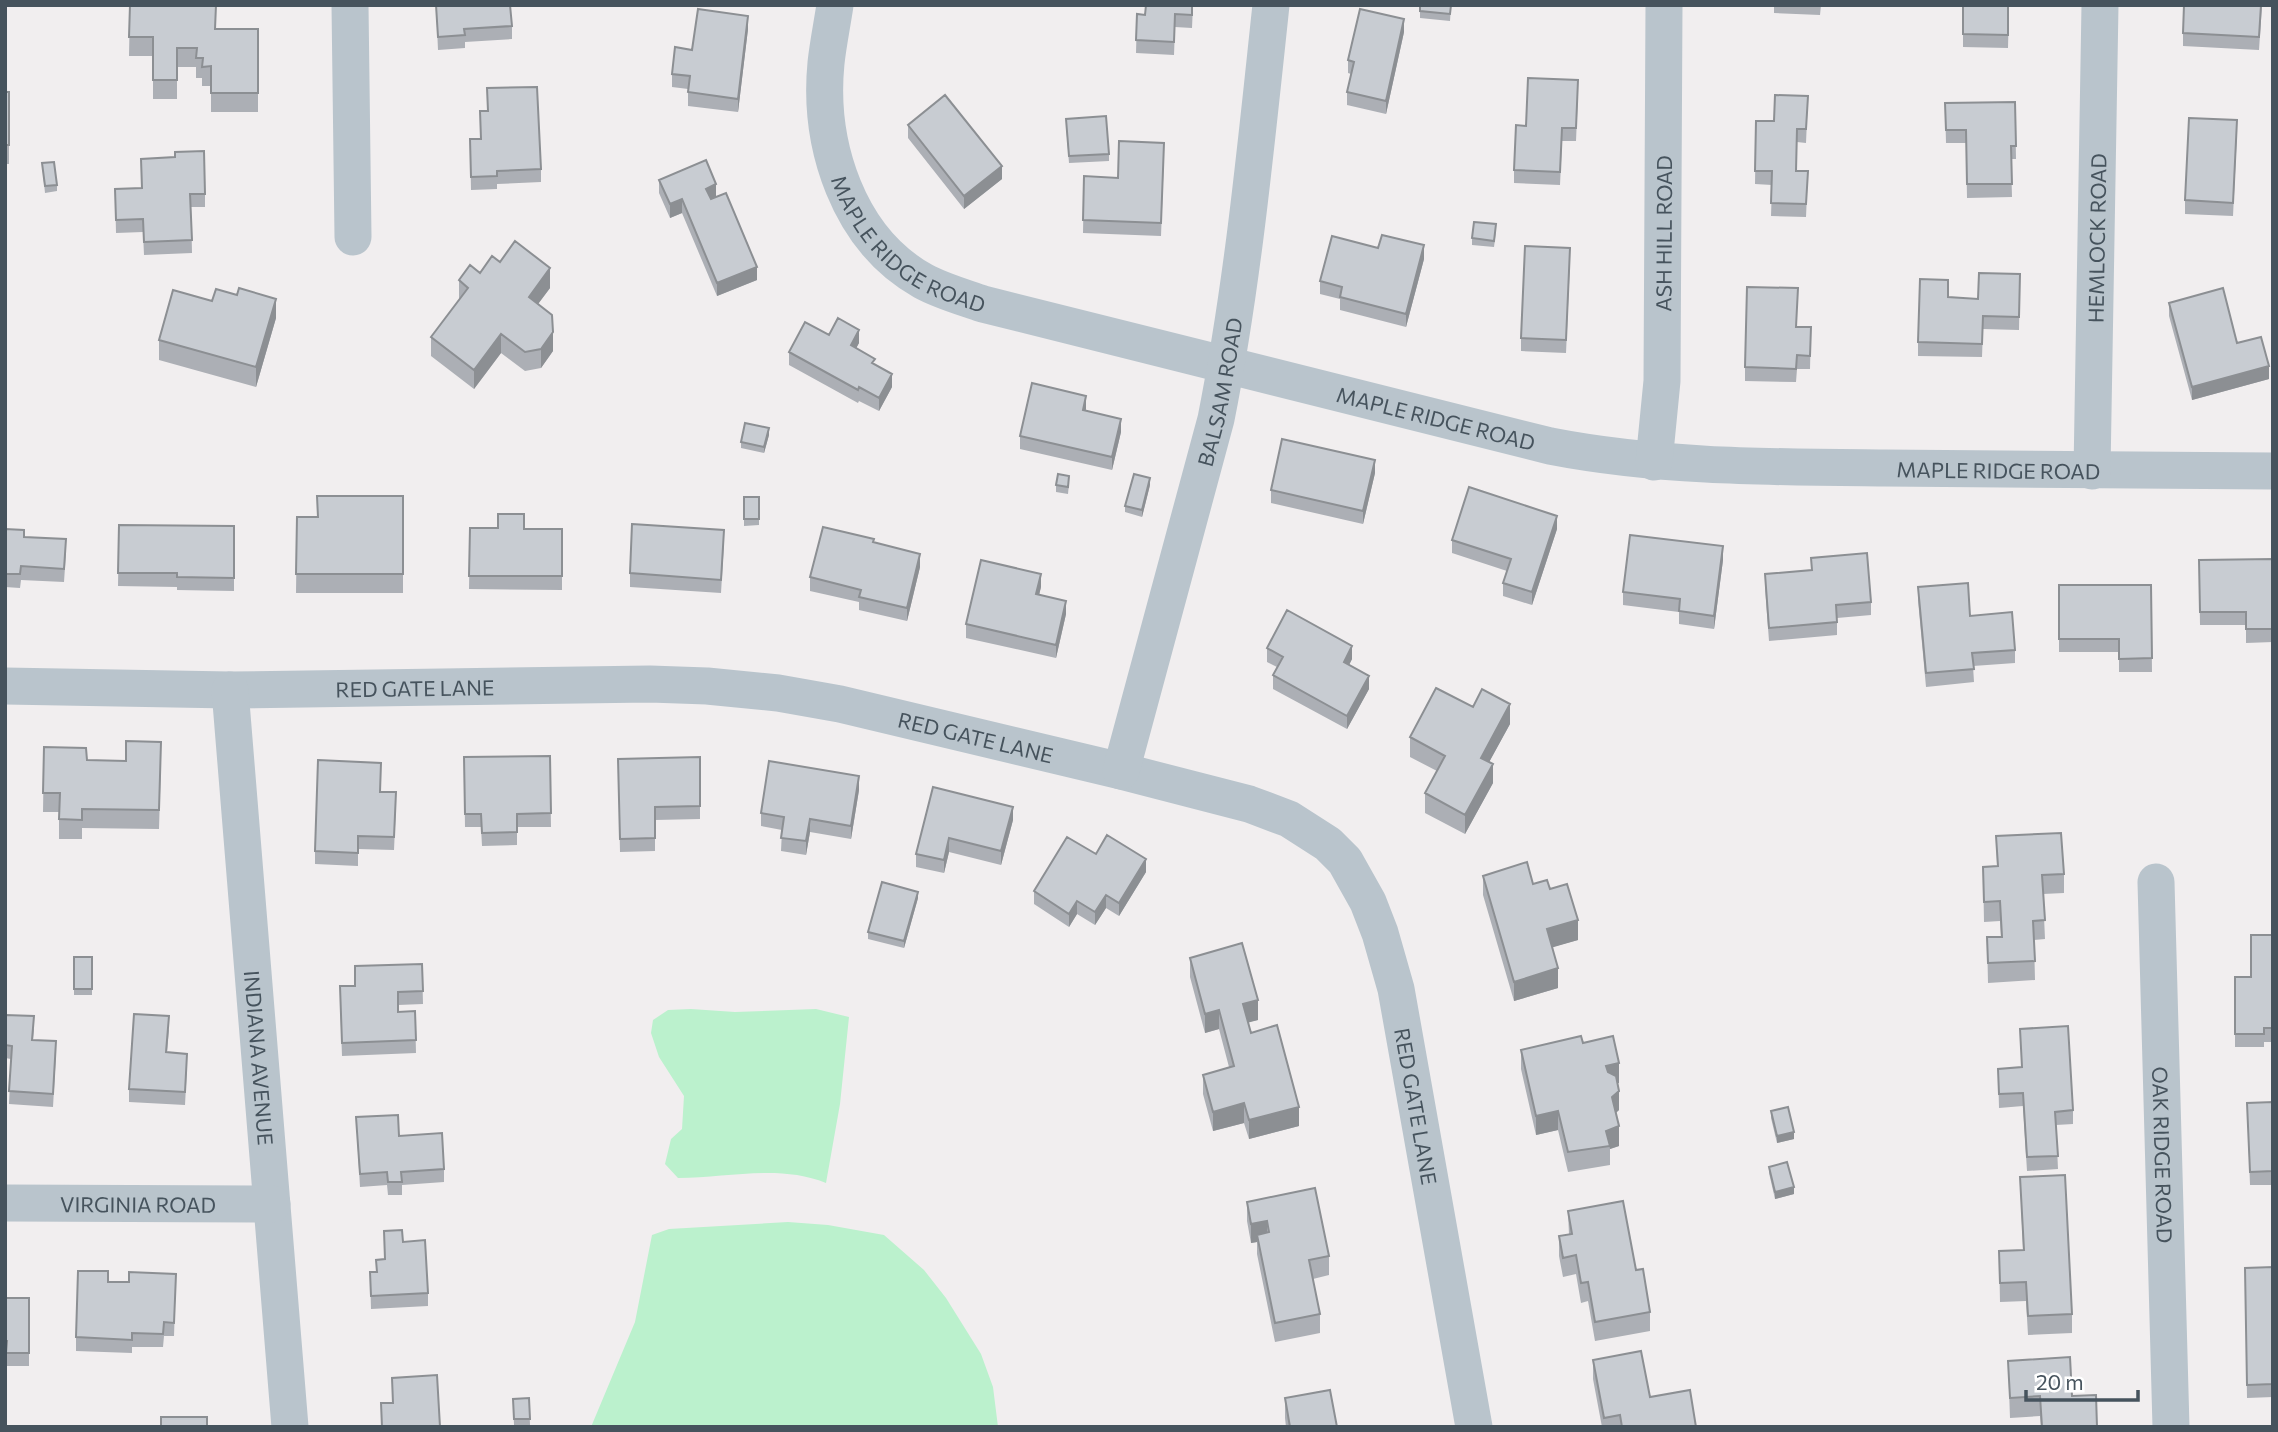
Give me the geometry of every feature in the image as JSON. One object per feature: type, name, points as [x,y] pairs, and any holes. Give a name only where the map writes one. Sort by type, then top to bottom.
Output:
[{"type":"street","points":[[350,5],[353,237]]},
{"type":"street","name":"MAPLE RIDGE ROAD","points":[[835,5],[826,64],[826,115],[836,168],[855,211],[879,247],[923,281],[983,304],[1550,446],[1654,462],[1747,466],[2273,471]]},
{"type":"street","name":"BALSAM ROAD","points":[[1121,771],[1216,419],[1227,364],[1243,262],[1271,5]]},
{"type":"street","name":"ASH HILL ROAD","points":[[1654,462],[1662,381],[1664,5]]},
{"type":"street","name":"HEMLOCK ROAD","points":[[2092,471],[2100,5]]},
{"type":"street","name":"RED GATE LANE","points":[[5,686],[230,690],[588,684],[706,686],[778,693],[840,704],[1121,771],[1249,804],[1289,819],[1328,844],[1345,861],[1380,933],[1396,989],[1474,1427]]},
{"type":"street","name":"INDIANA AVENUE","points":[[230,690],[290,1427]]},
{"type":"street","name":"OAK RIDGE ROAD","points":[[2156,882],[2171,1427]]},
{"type":"street","name":"VIRGINIA ROAD","points":[[5,1203],[272,1204]]},
{"type":"green space","points":[[816,1009],[849,1017],[840,1104],[826,1183],[808,1177],[772,1173],[678,1178],[665,1164],[671,1139],[682,1129],[684,1096],[659,1057],[651,1033],[653,1020],[668,1010],[735,1012]]},
{"type":"green space","points":[[788,1222],[828,1225],[884,1235],[924,1270],[946,1298],[981,1354],[993,1387],[998,1427],[591,1427],[635,1322],[652,1235],[669,1229]]},
{"type":"building","points":[[130,5],[216,5],[215,29],[258,29],[258,93],[211,93],[211,66],[202,67],[203,58],[196,58],[197,48],[177,48],[177,80],[153,80],[153,37],[129,37]]},
{"type":"building","points":[[436,5],[510,5],[512,26],[464,29],[465,35],[438,37]]},
{"type":"building","points":[[1146,5],[1192,5],[1192,15],[1175,14],[1174,42],[1136,40],[1137,14],[1145,15]]},
{"type":"building","points":[[1420,5],[1451,5],[1450,14],[1420,11]]},
{"type":"building","points":[[1963,5],[2008,5],[2008,35],[1963,34]]},
{"type":"building","points":[[2184,5],[2261,5],[2259,37],[2183,33]]},
{"type":"building","points":[[698,9],[748,16],[738,99],[688,92],[690,76],[672,74],[675,47],[692,50]]},
{"type":"building","points":[[1360,9],[1404,19],[1386,101],[1347,92],[1354,62],[1348,60]]},
{"type":"building","points":[[1528,78],[1578,80],[1576,128],[1562,128],[1560,172],[1514,170],[1516,125],[1526,126]]},
{"type":"building","points":[[537,87],[541,169],[497,171],[497,176],[471,177],[470,139],[481,139],[480,111],[488,111],[487,88]]},
{"type":"building","points":[[5,92],[9,92],[9,145],[5,145]]},
{"type":"building","points":[[945,95],[1002,166],[964,196],[908,125]]},
{"type":"building","points":[[1775,95],[1808,96],[1806,129],[1797,129],[1796,171],[1808,171],[1806,204],[1771,203],[1772,171],[1755,171],[1756,121],[1774,121]]},
{"type":"building","points":[[2015,102],[2016,146],[2011,146],[2012,184],[1967,184],[1966,130],[1946,130],[1945,103]]},
{"type":"building","points":[[1106,116],[1109,154],[1069,156],[1066,119]]},
{"type":"building","points":[[2189,118],[2237,120],[2233,203],[2185,200]]},
{"type":"building","points":[[1119,141],[1164,143],[1161,223],[1083,220],[1084,176],[1118,178]]},
{"type":"building","points":[[204,151],[205,194],[190,194],[192,240],[144,242],[143,219],[116,220],[115,189],[142,188],[141,159],[175,157],[175,152]]},
{"type":"building","points":[[706,160],[716,184],[706,189],[711,199],[726,193],[757,267],[717,283],[682,199],[670,204],[659,180]]},
{"type":"building","points":[[54,162],[57,185],[45,186],[42,163]]},
{"type":"building","points":[[1474,222],[1496,224],[1494,241],[1472,238]]},
{"type":"building","points":[[1382,235],[1424,245],[1406,314],[1340,297],[1342,287],[1320,281],[1332,236],[1378,248]]},
{"type":"building","points":[[515,241],[550,268],[529,297],[552,315],[553,332],[541,349],[525,352],[501,334],[474,370],[431,337],[468,288],[459,280],[470,265],[480,273],[492,256],[500,262]]},
{"type":"building","points":[[1525,246],[1570,248],[1566,340],[1521,338]]},
{"type":"building","points":[[1979,273],[2020,274],[2019,317],[1983,316],[1982,344],[1918,342],[1920,279],[1948,280],[1948,297],[1978,299]]},
{"type":"building","points":[[1747,287],[1798,288],[1796,327],[1811,327],[1810,356],[1797,355],[1796,369],[1745,367]]},
{"type":"building","points":[[239,288],[276,299],[256,367],[159,340],[173,290],[212,301],[216,289],[237,295]]},
{"type":"building","points":[[2223,288],[2237,343],[2261,337],[2269,366],[2192,387],[2169,303]]},
{"type":"building","points":[[838,318],[859,330],[851,345],[875,359],[872,363],[892,374],[879,398],[859,387],[858,390],[789,352],[805,322],[829,335]]},
{"type":"building","points":[[1032,383],[1086,396],[1083,410],[1121,419],[1112,457],[1020,436]]},
{"type":"building","points":[[745,423],[769,428],[764,447],[741,442]]},
{"type":"building","points":[[1282,439],[1375,460],[1363,511],[1271,490]]},
{"type":"building","points":[[1058,474],[1069,476],[1068,487],[1056,485]]},
{"type":"building","points":[[1134,474],[1150,478],[1142,510],[1125,506]]},
{"type":"building","points":[[1469,487],[1557,516],[1532,592],[1503,583],[1511,559],[1452,540]]},
{"type":"building","points":[[317,496],[403,496],[403,574],[296,574],[297,517],[318,517]]},
{"type":"building","points":[[744,497],[759,497],[759,519],[744,519]]},
{"type":"building","points":[[498,514],[524,514],[524,529],[562,529],[562,576],[469,576],[470,528],[498,528]]},
{"type":"building","points":[[632,524],[724,530],[721,580],[630,573]]},
{"type":"building","points":[[119,525],[234,526],[234,578],[177,577],[177,573],[118,573]]},
{"type":"building","points":[[823,527],[874,539],[873,542],[920,554],[907,608],[859,597],[861,590],[810,577]]},
{"type":"building","points":[[5,529],[24,530],[24,537],[66,539],[64,569],[21,566],[20,574],[5,574]]},
{"type":"building","points":[[1630,535],[1723,546],[1714,616],[1679,611],[1680,599],[1623,592]]},
{"type":"building","points":[[1867,553],[1871,602],[1836,605],[1837,622],[1769,628],[1765,574],[1812,570],[1811,558]]},
{"type":"building","points":[[2273,559],[2273,629],[2246,629],[2246,612],[2200,612],[2199,560]]},
{"type":"building","points":[[981,560],[1041,574],[1036,594],[1066,601],[1056,645],[966,624]]},
{"type":"building","points":[[1968,583],[1970,616],[2012,612],[2015,650],[1972,653],[1974,669],[1926,673],[1918,587]]},
{"type":"building","points":[[2059,585],[2151,585],[2152,658],[2119,659],[2119,639],[2059,639]]},
{"type":"building","points":[[1287,610],[1352,646],[1344,662],[1369,676],[1347,716],[1273,675],[1283,657],[1267,648]]},
{"type":"building","points":[[1436,688],[1473,707],[1482,689],[1510,704],[1481,758],[1493,764],[1465,815],[1425,793],[1445,756],[1410,737]]},
{"type":"building","points":[[126,741],[161,742],[159,810],[82,809],[82,820],[59,819],[60,793],[43,793],[44,747],[86,748],[87,760],[126,761]]},
{"type":"building","points":[[550,756],[551,813],[517,814],[517,832],[482,833],[481,814],[465,814],[464,757]]},
{"type":"building","points":[[700,757],[700,806],[655,807],[655,838],[620,839],[618,759]]},
{"type":"building","points":[[318,760],[381,763],[380,792],[396,792],[394,837],[358,836],[358,853],[315,851]]},
{"type":"building","points":[[769,761],[859,776],[851,826],[810,819],[806,841],[781,838],[784,817],[761,813]]},
{"type":"building","points":[[933,787],[1013,807],[1001,851],[949,838],[944,860],[916,854]]},
{"type":"building","points":[[2061,833],[2064,874],[2042,875],[2045,920],[2033,921],[2035,961],[1988,963],[1987,937],[2002,937],[2000,901],[1984,902],[1983,867],[1998,866],[1996,836]]},
{"type":"building","points":[[1107,835],[1146,859],[1119,903],[1106,895],[1095,912],[1077,901],[1069,914],[1034,891],[1067,837],[1096,854]]},
{"type":"building","points":[[1527,862],[1533,884],[1547,880],[1550,889],[1567,884],[1578,920],[1547,929],[1558,968],[1514,982],[1483,876]]},
{"type":"building","points":[[882,882],[918,892],[904,941],[868,932]]},
{"type":"building","points":[[2251,935],[2273,935],[2273,1028],[2264,1028],[2264,1034],[2235,1034],[2235,977],[2251,977]]},
{"type":"building","points":[[1242,943],[1258,1000],[1243,1004],[1251,1033],[1277,1025],[1299,1107],[1249,1120],[1244,1103],[1213,1112],[1203,1075],[1234,1066],[1219,1010],[1205,1014],[1190,958]]},
{"type":"building","points":[[74,957],[92,957],[92,989],[74,989]]},
{"type":"building","points":[[422,964],[423,991],[398,992],[398,1012],[415,1011],[416,1040],[342,1043],[340,986],[355,986],[355,966]]},
{"type":"building","points":[[134,1014],[169,1016],[166,1052],[187,1054],[185,1092],[129,1089]]},
{"type":"building","points":[[5,1015],[34,1016],[32,1040],[56,1041],[53,1094],[9,1091],[12,1046],[5,1045]]},
{"type":"building","points":[[2068,1026],[2073,1110],[2055,1112],[2058,1156],[2027,1157],[2023,1093],[1999,1094],[1998,1069],[2022,1067],[2020,1029]]},
{"type":"building","points":[[1581,1036],[1583,1043],[1613,1036],[1619,1063],[1606,1066],[1608,1072],[1616,1076],[1619,1091],[1612,1097],[1619,1126],[1606,1131],[1610,1146],[1568,1152],[1558,1111],[1536,1116],[1521,1050]]},
{"type":"building","points":[[2273,1102],[2273,1171],[2250,1172],[2247,1103]]},
{"type":"building","points":[[1788,1107],[1794,1132],[1777,1136],[1771,1111]]},
{"type":"building","points":[[398,1115],[399,1136],[442,1133],[444,1169],[401,1172],[402,1182],[388,1182],[387,1172],[360,1174],[356,1117]]},
{"type":"building","points":[[1787,1162],[1794,1187],[1775,1192],[1769,1167]]},
{"type":"building","points":[[2065,1175],[2072,1314],[2028,1316],[2026,1282],[2000,1283],[1999,1251],[2024,1250],[2020,1177]]},
{"type":"building","points":[[1315,1188],[1329,1256],[1309,1260],[1320,1314],[1275,1323],[1257,1235],[1269,1232],[1267,1221],[1251,1224],[1247,1202]]},
{"type":"building","points":[[1623,1201],[1636,1270],[1643,1269],[1650,1312],[1595,1322],[1588,1282],[1581,1283],[1576,1255],[1563,1258],[1559,1236],[1572,1234],[1568,1211]]},
{"type":"building","points":[[402,1230],[403,1242],[425,1240],[428,1293],[371,1296],[370,1272],[377,1272],[376,1260],[385,1259],[384,1231]]},
{"type":"building","points":[[2273,1267],[2273,1384],[2247,1385],[2245,1268]]},
{"type":"building","points":[[78,1271],[108,1271],[108,1282],[129,1282],[129,1272],[176,1274],[174,1323],[164,1322],[163,1334],[132,1333],[132,1340],[76,1337]]},
{"type":"building","points":[[5,1298],[29,1298],[29,1353],[6,1353]]},
{"type":"building","points":[[1641,1351],[1650,1397],[1690,1390],[1696,1427],[1622,1427],[1620,1415],[1604,1418],[1593,1360]]},
{"type":"building","points":[[2070,1357],[2072,1396],[2096,1395],[2097,1427],[2042,1427],[2040,1396],[2010,1398],[2008,1361]]},
{"type":"building","points":[[437,1375],[440,1427],[382,1427],[381,1403],[393,1403],[392,1378]]},
{"type":"building","points":[[1330,1390],[1337,1427],[1290,1427],[1285,1398]]},
{"type":"building","points":[[529,1398],[530,1419],[514,1419],[513,1399]]},
{"type":"building","points":[[161,1417],[207,1417],[207,1427],[161,1427]]}]
